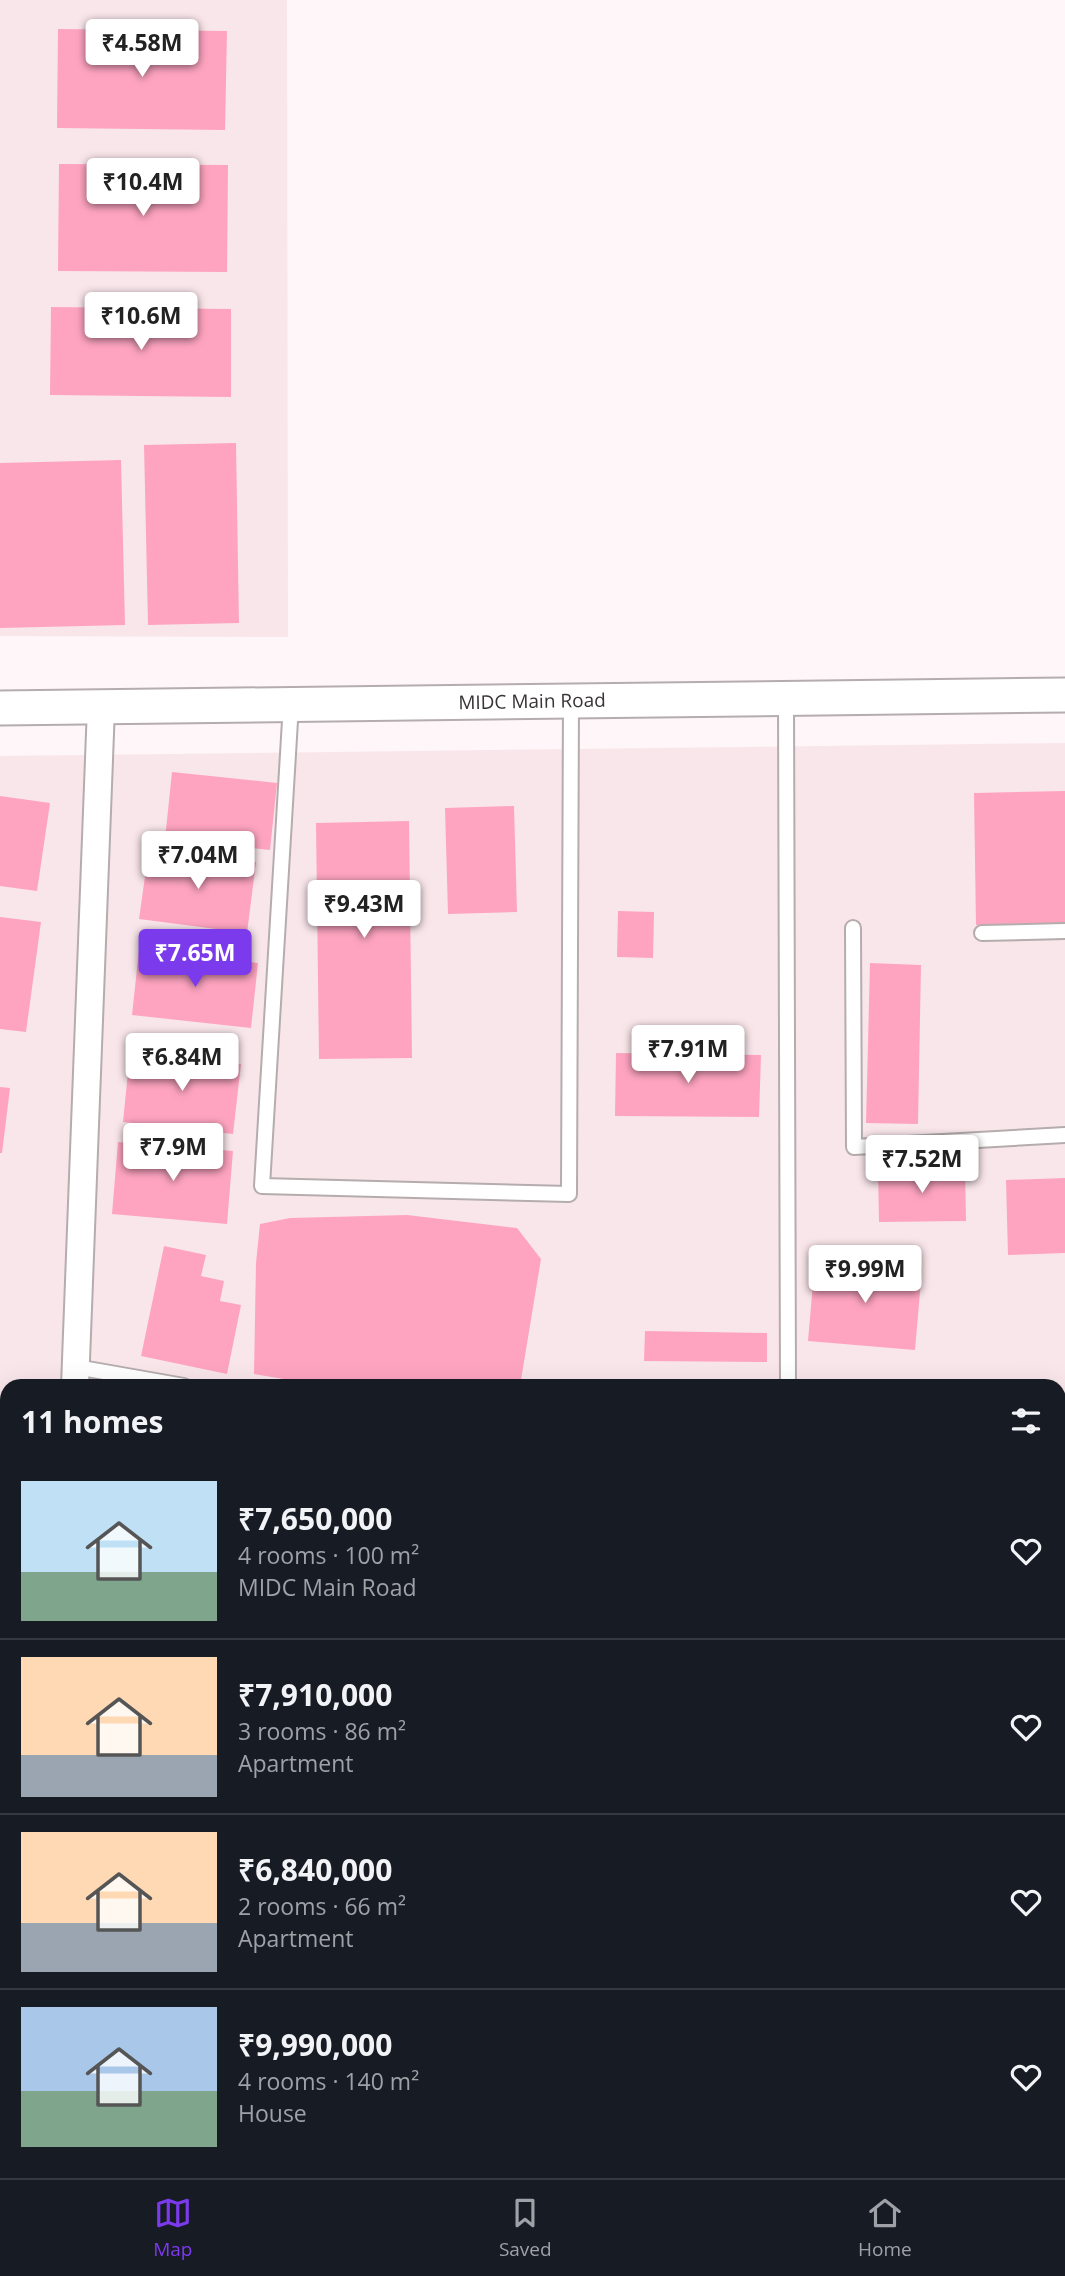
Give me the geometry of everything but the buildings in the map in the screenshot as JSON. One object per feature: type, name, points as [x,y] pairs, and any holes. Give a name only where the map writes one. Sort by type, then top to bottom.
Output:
[{"type":"street","name":"MIDC Main Road","points":[[0,708],[1065,695]]},
{"type":"street","points":[[76,1377],[102,707]]},
{"type":"lane","points":[[786,698],[788,1379]]},
{"type":"lane","points":[[291,704],[262,1186],[569,1194],[571,701]]},
{"type":"lane","points":[[853,928],[854,1147],[1065,1135]]},
{"type":"lane","points":[[982,933],[1065,931]]},
{"type":"lane","points":[[76,1377],[100,1379]]},
{"type":"shaded area","points":[[0,0],[287,0],[288,637],[0,636]]},
{"type":"shaded area","points":[[1065,743],[1065,1379],[0,1379],[0,756]]}]
